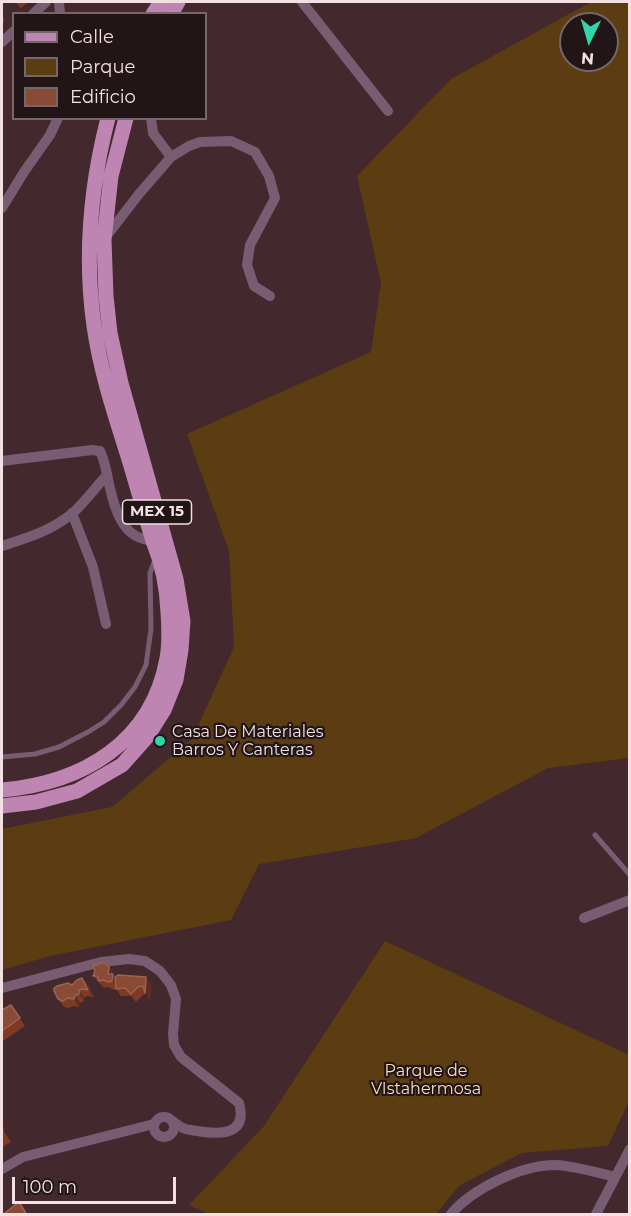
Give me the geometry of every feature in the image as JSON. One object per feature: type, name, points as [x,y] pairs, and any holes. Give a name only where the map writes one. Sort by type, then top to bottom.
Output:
[{"type":"main road","name":"MEX 15","points":[[2,790],[28,788],[70,776],[103,758],[135,730],[162,677],[167,658],[169,639],[165,581],[109,393],[94,327],[88,257],[90,218],[108,120]]},
{"type":"main road","name":"MEX 15","points":[[2,806],[36,802],[77,791],[122,765],[147,737],[164,710],[176,680],[183,621],[176,579],[121,383],[110,333],[106,296],[104,240],[111,176],[125,120]]},
{"type":"street","points":[[302,2],[388,111]]},
{"type":"street","points":[[2,208],[50,135],[57,120]]},
{"type":"street","points":[[151,120],[153,133],[171,157]]},
{"type":"street","points":[[104,240],[171,157],[200,142],[231,141],[255,152],[269,176],[275,198],[250,246],[247,265],[254,286],[270,296]]},
{"type":"street","points":[[2,461],[92,450],[100,451],[104,458],[118,516],[126,528],[155,547]]},
{"type":"street","points":[[2,546],[42,532],[72,513],[107,475]]},
{"type":"street","points":[[72,513],[93,567],[106,624]]},
{"type":"street","points":[[584,918],[630,900]]},
{"type":"street","points":[[2,988],[101,962],[129,959],[145,961],[160,971],[171,985],[176,999],[174,1045],[181,1057],[239,1103],[242,1112],[240,1122],[232,1130],[223,1134],[182,1128],[167,1117],[158,1118],[154,1124],[154,1131],[159,1136],[166,1137],[172,1133],[174,1126],[171,1120]]},
{"type":"street","points":[[2,1169],[23,1157],[154,1124]]},
{"type":"street","points":[[596,1215],[630,1149]]},
{"type":"street","points":[[451,1215],[474,1194],[498,1180],[529,1169],[554,1165],[580,1168],[615,1177]]},
{"type":"lane","points":[[2,757],[35,754],[59,747],[88,732],[104,722],[135,687],[146,665],[151,629],[150,573],[155,547]]},
{"type":"lane","points":[[595,836],[630,875]]},
{"type":"green space","points":[[591,2],[629,2],[629,758],[548,768],[416,838],[259,864],[231,920],[50,956],[2,970],[2,829],[112,807],[192,739],[234,647],[229,551],[187,434],[371,352],[381,283],[357,176],[451,79],[559,20],[559,72],[619,72],[619,12],[573,12]]},
{"type":"green space","name":"Parque de VIstahermosa","points":[[385,941],[629,1055],[629,1101],[608,1146],[522,1153],[460,1185],[436,1214],[209,1214],[189,1205],[264,1126]]},
{"type":"building","points":[[104,963],[109,967],[108,974],[113,974],[112,981],[99,981],[97,976],[93,976],[95,971],[93,965]]},
{"type":"building","points":[[118,975],[146,977],[145,993],[143,986],[138,987],[131,994],[125,988],[116,989],[115,977]]},
{"type":"building","points":[[82,978],[88,990],[79,990],[79,994],[75,995],[74,999],[67,998],[63,1001],[58,999],[54,988],[68,983],[72,985]]},
{"type":"building","points":[[11,1005],[20,1018],[2,1031],[2,1010]]},
{"type":"building","points":[[19,1202],[27,1215],[2,1215]]},
{"type":"place","name":"Casa De Materiales Barros Y Canteras","points":[[160,741]]}]
